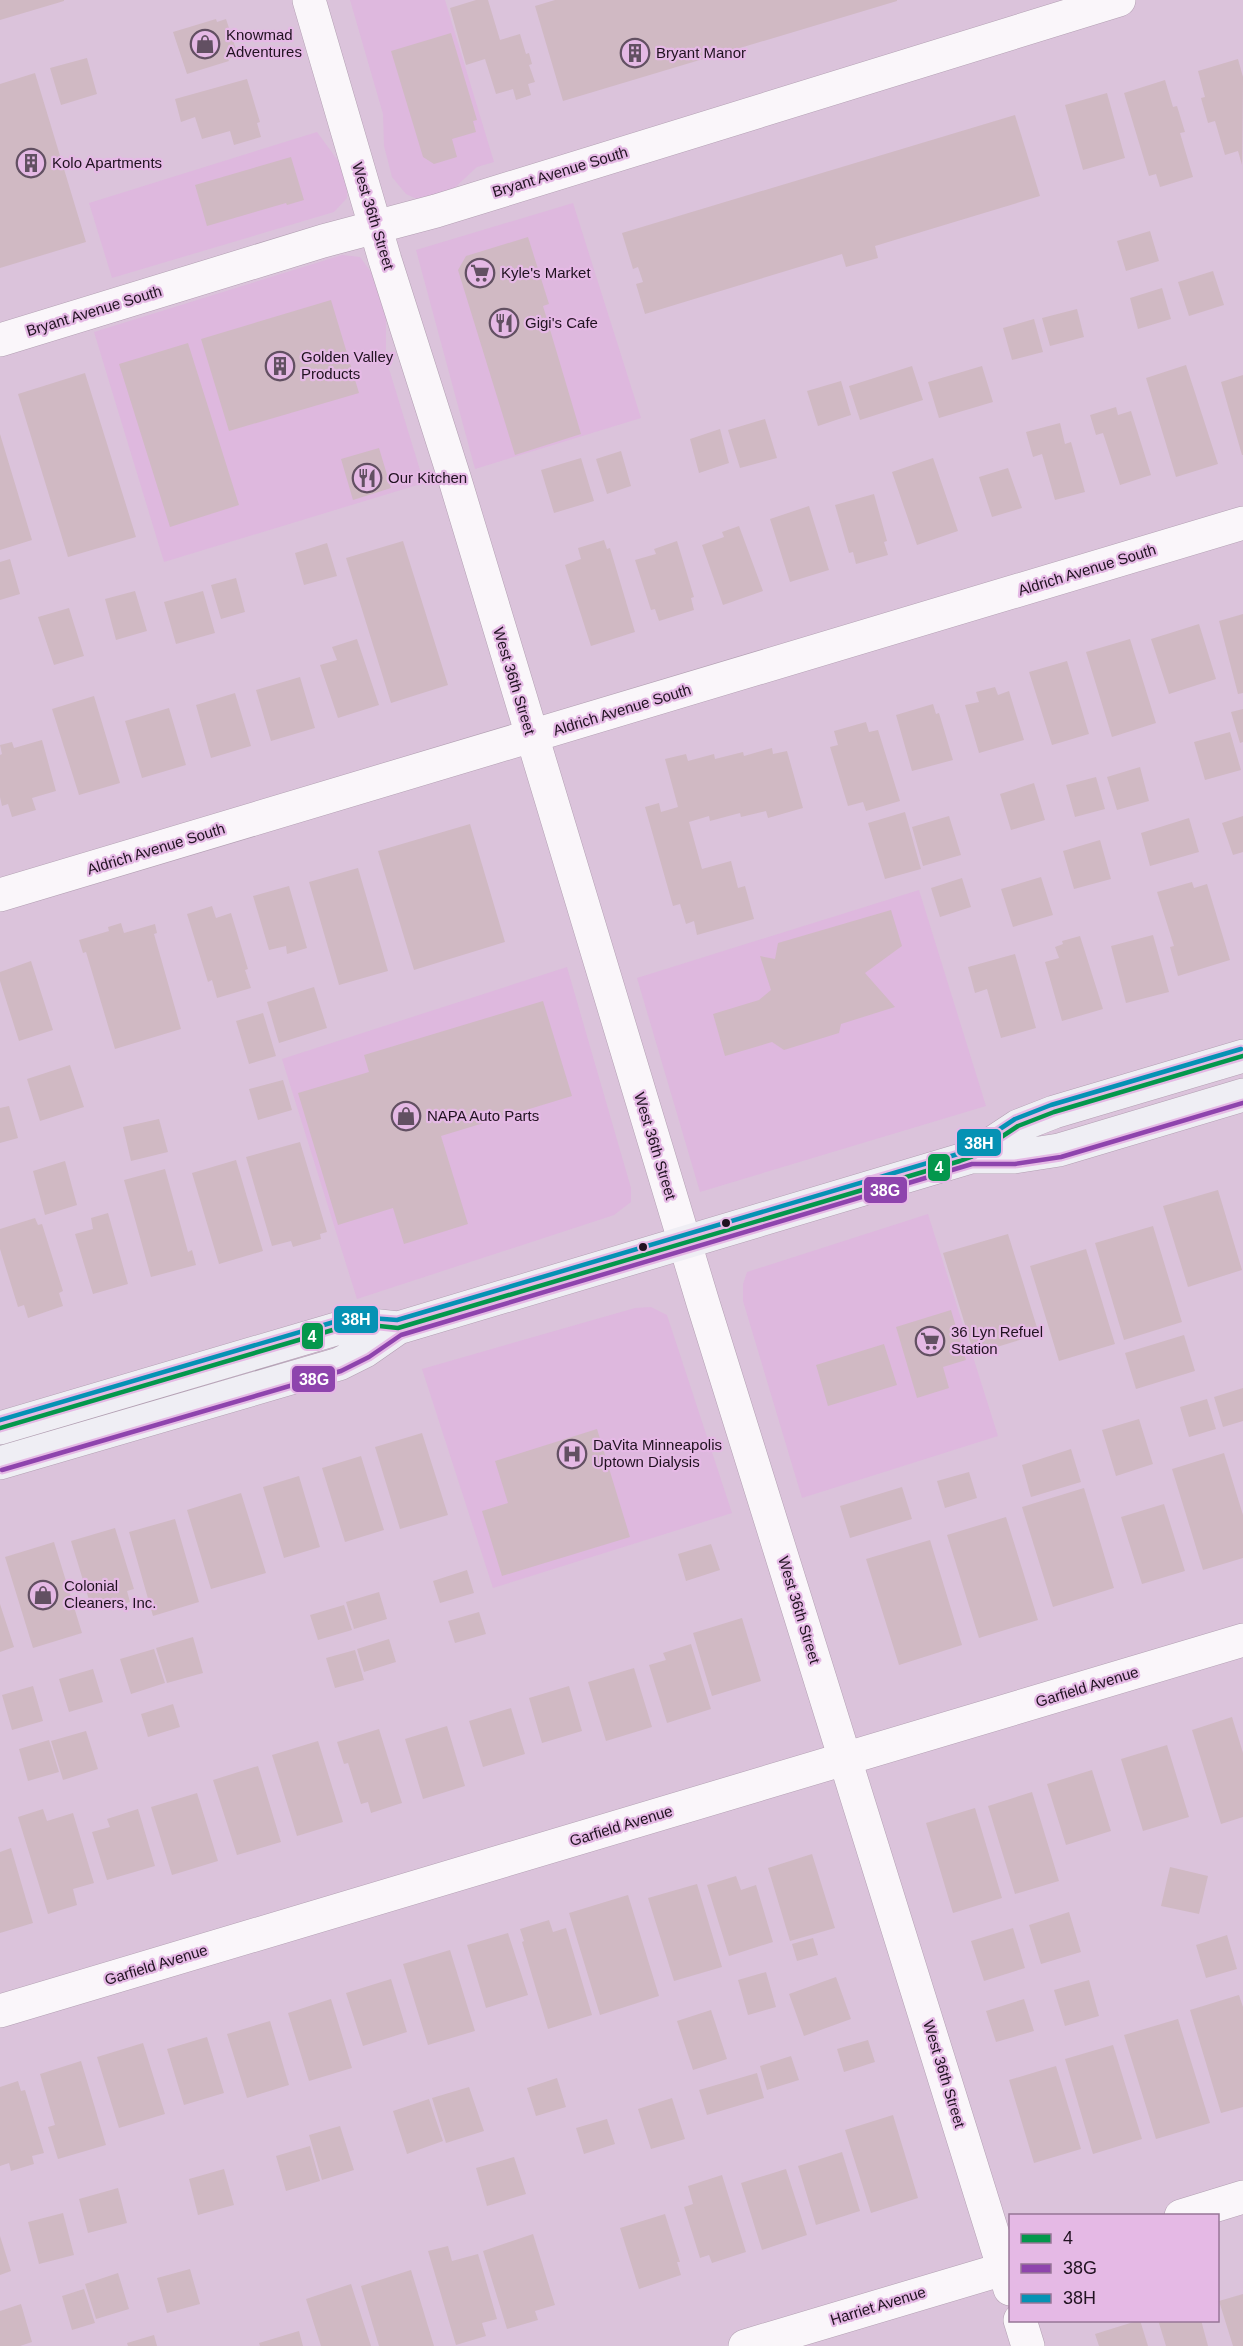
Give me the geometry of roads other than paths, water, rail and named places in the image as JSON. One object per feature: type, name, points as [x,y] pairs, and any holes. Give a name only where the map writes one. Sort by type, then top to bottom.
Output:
[{"type":"main road","points":[[0,1463],[339,1364],[365,1351],[398,1328],[971,1157],[1018,1126],[1054,1112],[1243,1056]]},
{"type":"main road","points":[[971,1157],[1014,1157],[1059,1150],[1243,1095]]},
{"type":"main road","points":[[0,1428],[336,1329],[370,1325],[398,1328]]},
{"type":"street","name":"West 36th Street","points":[[309,0],[376,227],[604,971],[614,1013],[1008,2275]]},
{"type":"street","name":"Bryant Avenue South","points":[[0,340],[323,241],[436,211],[1119,0]]},
{"type":"street","name":"Aldrich Avenue South","points":[[0,895],[1243,523]]},
{"type":"street","name":"Garfield Avenue","points":[[0,2011],[1243,1640]]},
{"type":"street","points":[[1188,2214],[1243,2197]]},
{"type":"street","name":"Harriet Avenue","points":[[745,2346],[1008,2275]]},
{"type":"street","points":[[1021,2322],[1028,2346]]},
{"type":"place","name":"Knowmad Adventures","points":[[205,44]]},
{"type":"place","name":"Bryant Manor","points":[[635,53]]},
{"type":"place","name":"Kolo Apartments","points":[[31,163]]},
{"type":"place","name":"Kyle's Market","points":[[480,273]]},
{"type":"place","name":"Gigi's Cafe","points":[[504,323]]},
{"type":"place","name":"Golden Valley Products","points":[[280,366]]},
{"type":"place","name":"Our Kitchen","points":[[367,478]]},
{"type":"place","name":"NAPA Auto Parts","points":[[406,1116]]},
{"type":"place","name":"36 Lyn Refuel Station","points":[[930,1341]]},
{"type":"place","name":"DaVita Minneapolis Uptown Dialysis","points":[[572,1454]]},
{"type":"place","name":"Colonial Cleaners, Inc.","points":[[43,1595]]}]
